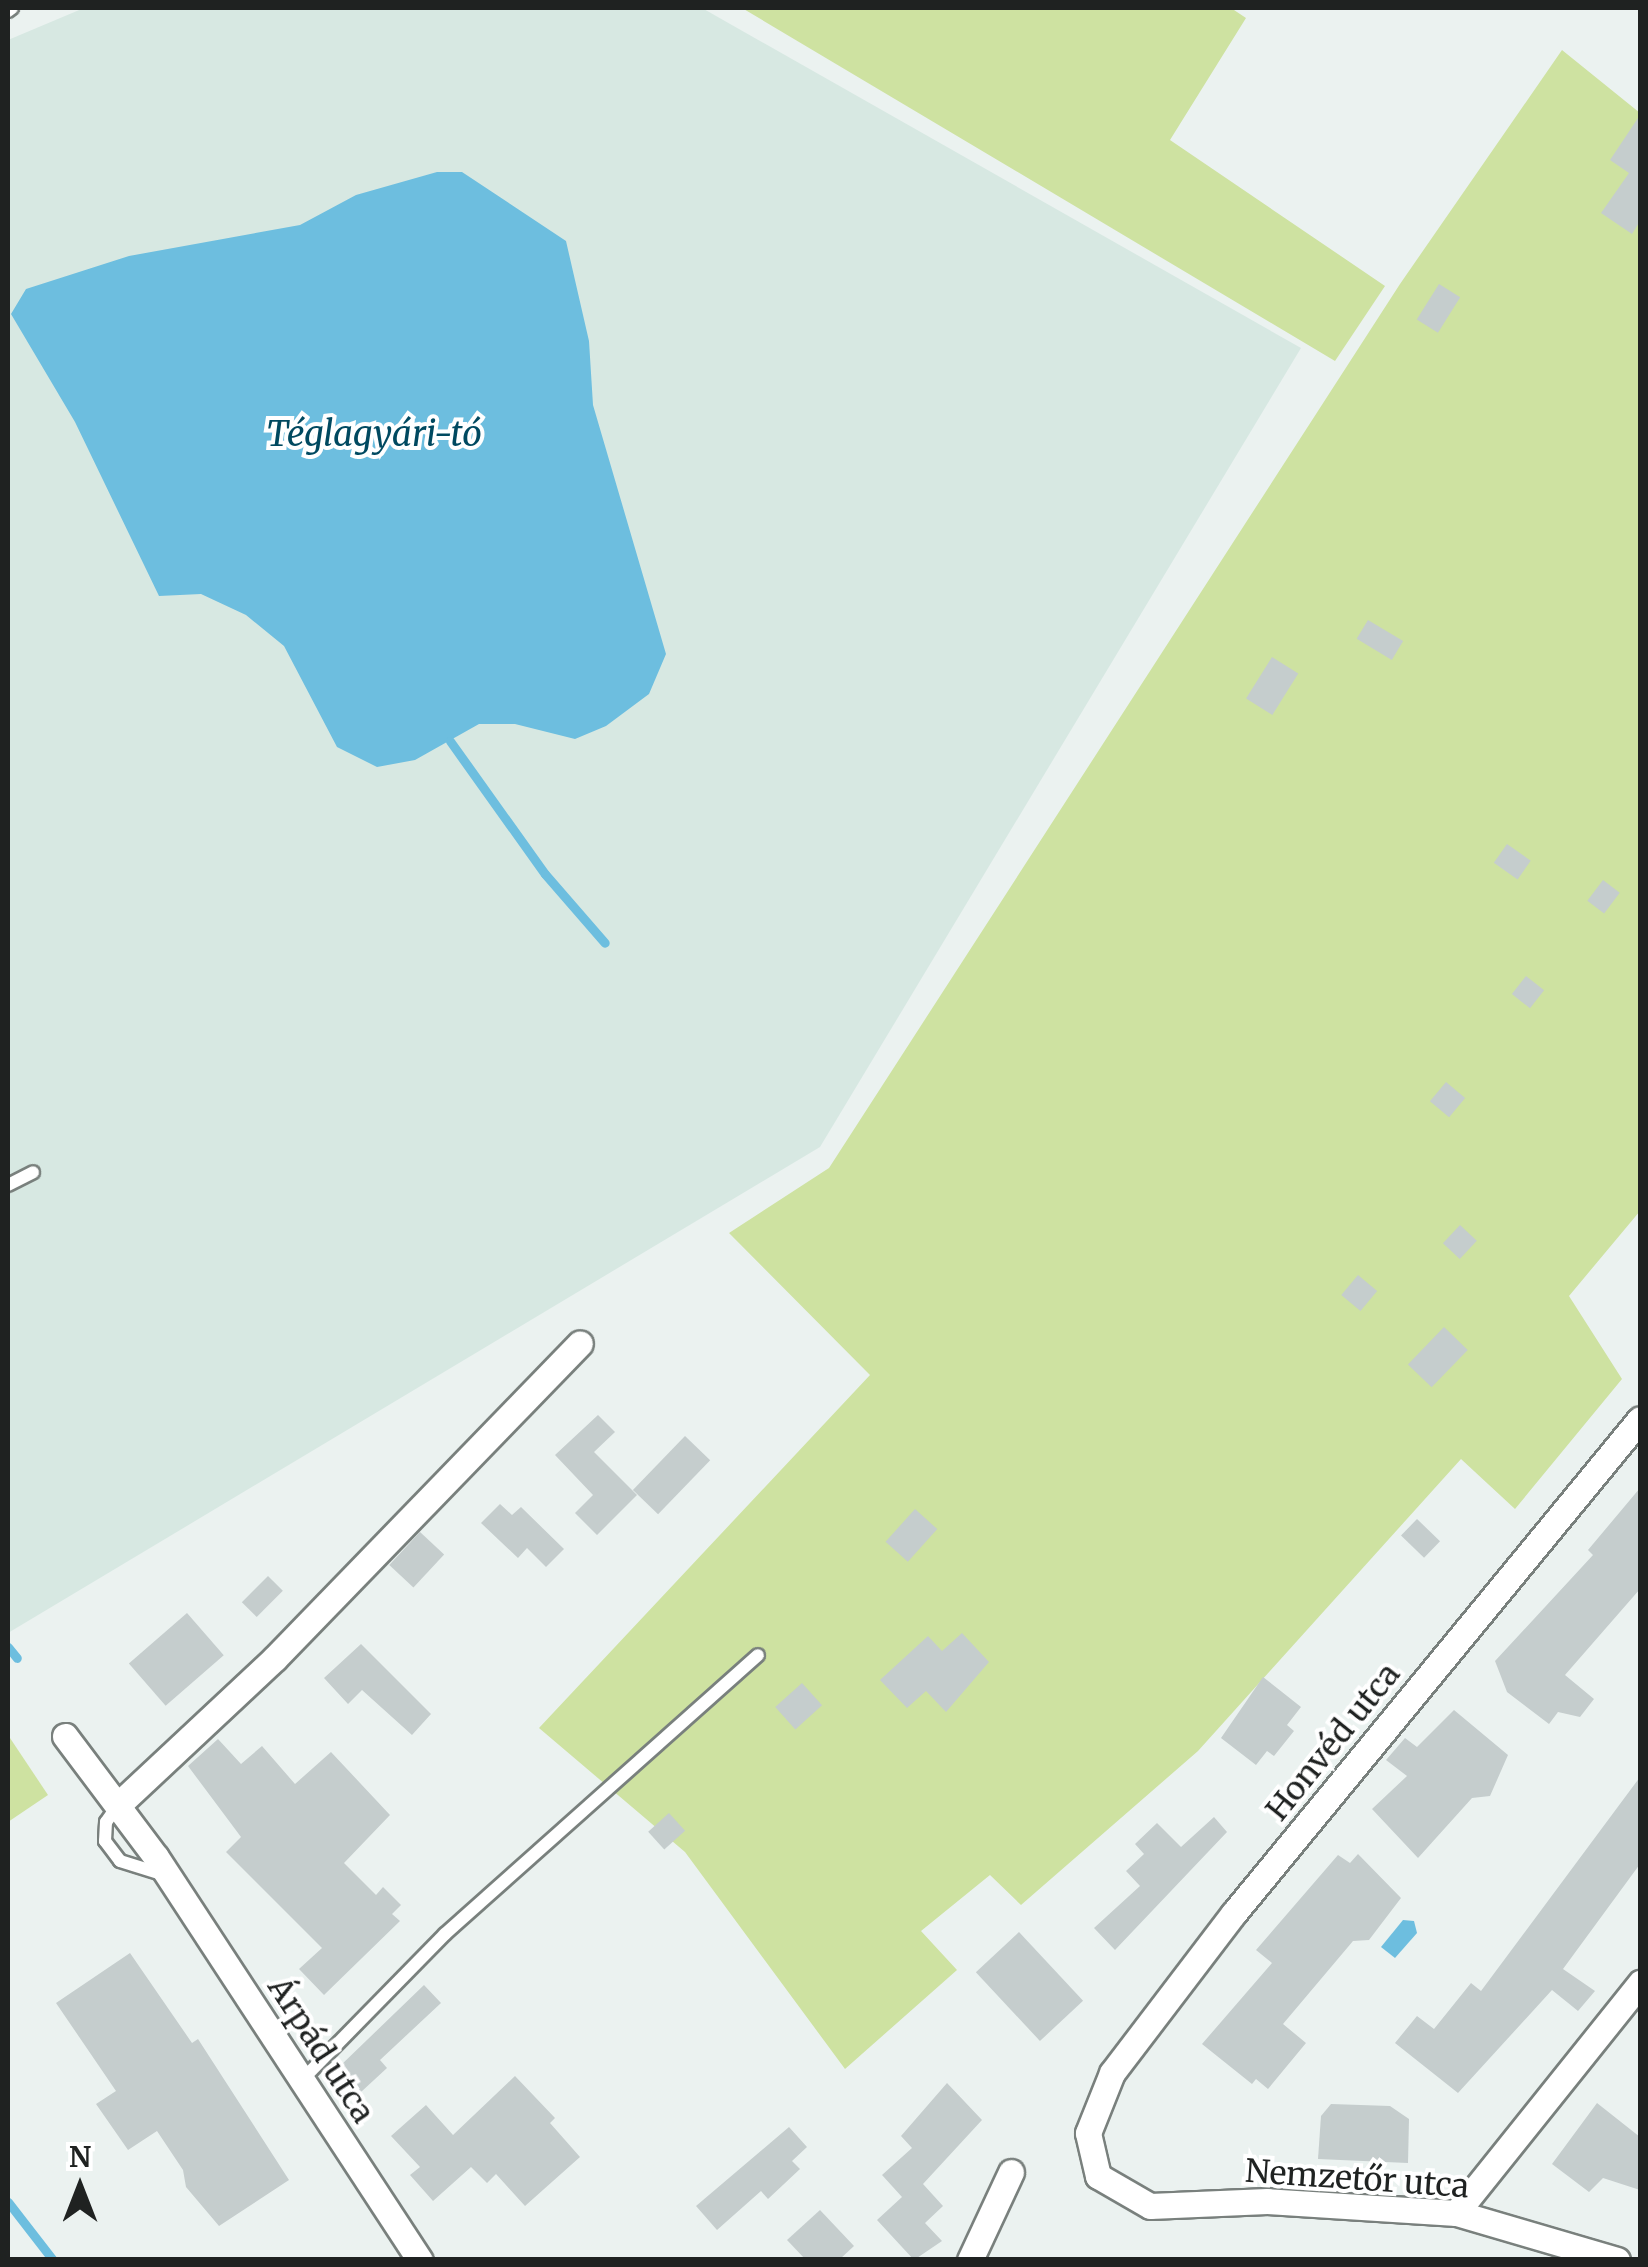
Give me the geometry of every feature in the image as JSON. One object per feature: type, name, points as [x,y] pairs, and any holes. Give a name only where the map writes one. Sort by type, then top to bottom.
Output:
[{"type":"street","points":[[118,1805],[275,1658],[580,1344]]},
{"type":"street","name":"Honvéd utca","points":[[1092,2118],[1112,2074],[1234,1913],[1640,1419]]},
{"type":"street","name":"Árpád utca","points":[[65,1736],[168,1876],[420,2260]]},
{"type":"street","points":[[1456,2213],[1640,1983]]},
{"type":"street","name":"Nemzetőr utca","points":[[1092,2118],[1091,2162],[1108,2186],[1133,2202],[1172,2208],[1267,2201],[1456,2213],[1617,2260]]},
{"type":"street","points":[[970,2260],[1012,2172]]},
{"type":"lane","points":[[8,1185],[33,1172]]},
{"type":"lane","points":[[302,2080],[445,1934],[758,1655]]},
{"type":"shaded area","points":[[84,8],[702,8],[1301,348],[820,1147],[8,1633],[8,40]]},
{"type":"green space","points":[[742,8],[1231,8],[1246,18],[1170,140],[1385,286],[1335,361]]},
{"type":"green space","points":[[1562,50],[1640,113],[1640,1211],[1569,1296],[1622,1379],[1515,1509],[1461,1459],[1198,1751],[1021,1905],[990,1875],[921,1931],[957,1970],[845,2069],[685,1852],[539,1728],[870,1375],[729,1233],[829,1168],[1400,284]]},
{"type":"green space","points":[[8,1735],[48,1795],[8,1822]]},
{"type":"water","name":"Téglagyári-tó","points":[[437,172],[462,172],[566,241],[589,341],[593,405],[666,654],[649,694],[606,726],[575,739],[515,724],[479,724],[415,760],[377,767],[337,747],[284,646],[246,615],[201,594],[159,596],[75,422],[11,314],[26,289],[129,256],[300,225],[356,195]]},
{"type":"water","points":[[1403,1920],[1414,1921],[1417,1933],[1395,1958],[1381,1947]]},
{"type":"building","points":[[1640,115],[1640,221],[1632,234],[1601,213],[1629,173],[1610,160]]},
{"type":"building","points":[[1439,284],[1460,297],[1438,333],[1417,320]]},
{"type":"building","points":[[1368,620],[1403,641],[1392,660],[1357,639]]},
{"type":"building","points":[[1272,657],[1298,673],[1272,715],[1246,699]]},
{"type":"building","points":[[1507,844],[1531,861],[1518,879],[1494,863]]},
{"type":"building","points":[[1603,880],[1620,893],[1604,913],[1587,901]]},
{"type":"building","points":[[1526,976],[1544,990],[1530,1008],[1512,994]]},
{"type":"building","points":[[1446,1082],[1465,1098],[1449,1117],[1430,1101]]},
{"type":"building","points":[[1460,1225],[1477,1241],[1460,1259],[1443,1243]]},
{"type":"building","points":[[1358,1275],[1377,1291],[1360,1311],[1341,1295]]},
{"type":"building","points":[[1444,1327],[1468,1350],[1432,1387],[1408,1364]]},
{"type":"building","points":[[598,1415],[615,1432],[594,1452],[637,1495],[597,1535],[575,1513],[593,1495],[555,1455]]},
{"type":"building","points":[[685,1436],[710,1460],[658,1514],[633,1490]]},
{"type":"building","points":[[1640,1488],[1640,1589],[1565,1675],[1594,1699],[1580,1717],[1558,1712],[1549,1724],[1507,1692],[1495,1661],[1593,1555],[1588,1550]]},
{"type":"building","points":[[500,1504],[512,1515],[521,1507],[564,1549],[546,1567],[527,1548],[518,1558],[481,1523]]},
{"type":"building","points":[[915,1509],[937,1529],[908,1562],[886,1542]]},
{"type":"building","points":[[1417,1519],[1440,1541],[1424,1558],[1401,1536]]},
{"type":"building","points":[[420,1532],[444,1555],[413,1587],[389,1565]]},
{"type":"building","points":[[268,1576],[283,1591],[257,1617],[242,1602]]},
{"type":"building","points":[[187,1613],[224,1655],[166,1706],[129,1664]]},
{"type":"building","points":[[962,1633],[989,1662],[946,1712],[926,1691],[907,1708],[880,1680],[928,1636],[942,1651]]},
{"type":"building","points":[[361,1644],[431,1714],[412,1735],[362,1690],[348,1704],[324,1678]]},
{"type":"building","points":[[1263,1677],[1301,1707],[1287,1725],[1294,1731],[1274,1756],[1267,1751],[1256,1765],[1221,1738]]},
{"type":"building","points":[[802,1683],[822,1705],[795,1729],[775,1707]]},
{"type":"building","points":[[1454,1710],[1508,1755],[1490,1796],[1472,1798],[1418,1858],[1372,1809],[1407,1776],[1386,1760],[1405,1738],[1417,1747]]},
{"type":"building","points":[[218,1739],[241,1764],[262,1746],[295,1784],[331,1752],[390,1815],[344,1863],[376,1895],[383,1887],[401,1905],[392,1914],[400,1921],[324,1995],[299,1969],[322,1948],[226,1852],[241,1837],[188,1766]]},
{"type":"building","points":[[1640,1777],[1640,1864],[1563,1969],[1595,1991],[1578,2011],[1552,1990],[1458,2093],[1395,2043],[1417,2016],[1434,2029],[1471,1983],[1481,1991]]},
{"type":"building","points":[[669,1813],[685,1831],[664,1850],[648,1832]]},
{"type":"building","points":[[1214,1817],[1227,1832],[1115,1950],[1094,1928],[1140,1886],[1126,1871],[1144,1854],[1135,1844],[1157,1823],[1181,1847]]},
{"type":"building","points":[[1358,1854],[1401,1898],[1369,1940],[1353,1941],[1283,2024],[1306,2043],[1268,2089],[1256,2079],[1252,2084],[1202,2044],[1272,1963],[1256,1950],[1338,1855],[1350,1863]]},
{"type":"building","points":[[1019,1932],[1083,2001],[1040,2041],[976,1972]]},
{"type":"building","points":[[130,1953],[192,2043],[198,2039],[289,2180],[219,2226],[186,2187],[183,2170],[157,2131],[128,2150],[96,2104],[116,2091],[56,2003]]},
{"type":"building","points":[[424,1985],[441,2003],[380,2060],[387,2068],[361,2092],[339,2067]]},
{"type":"building","points":[[515,2076],[555,2118],[550,2123],[580,2157],[525,2206],[496,2174],[487,2183],[471,2167],[433,2201],[410,2175],[420,2167],[391,2136],[426,2105],[453,2135]]},
{"type":"building","points":[[947,2083],[982,2120],[923,2184],[943,2206],[925,2223],[942,2241],[914,2260],[877,2220],[902,2197],[882,2175],[912,2148],[901,2136]]},
{"type":"building","points":[[1597,2103],[1640,2137],[1640,2190],[1603,2178],[1589,2192],[1552,2164]]},
{"type":"building","points":[[1331,2104],[1390,2106],[1409,2119],[1408,2163],[1318,2159],[1321,2116]]},
{"type":"building","points":[[789,2127],[807,2147],[792,2161],[800,2169],[768,2199],[761,2191],[717,2230],[696,2206]]},
{"type":"building","points":[[820,2210],[854,2246],[840,2259],[805,2259],[787,2240]]},
{"type":"waterway","points":[[450,741],[545,874],[605,943]]},
{"type":"waterway","points":[[8,1647],[17,1658]]},
{"type":"waterway","points":[[8,2202],[53,2260]]}]
